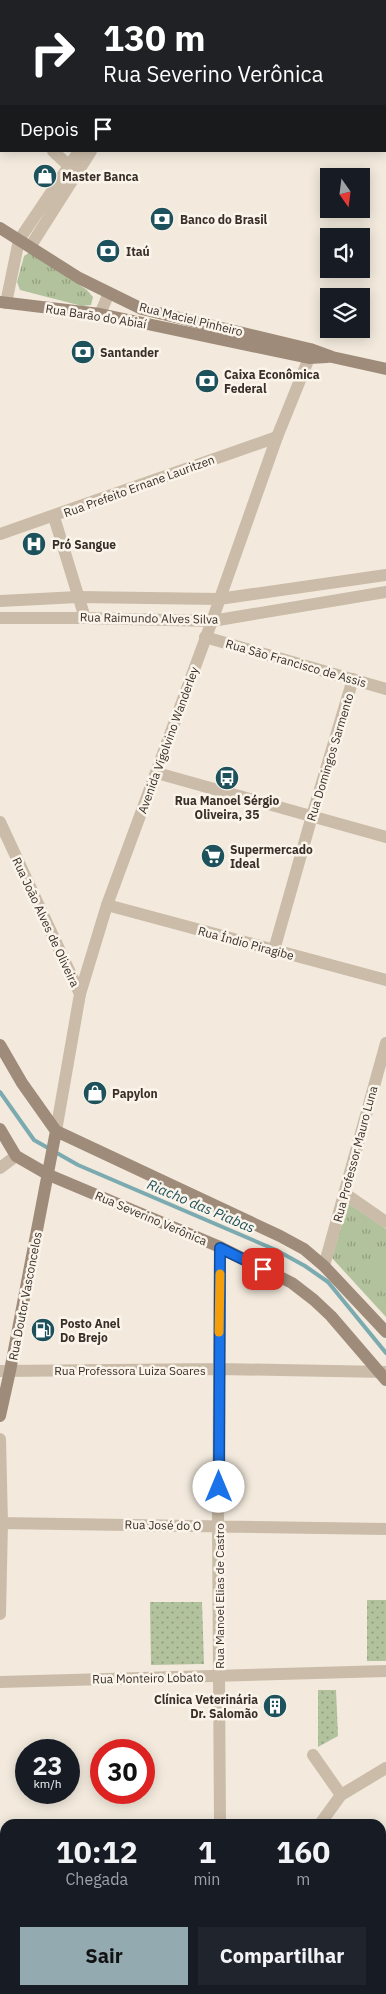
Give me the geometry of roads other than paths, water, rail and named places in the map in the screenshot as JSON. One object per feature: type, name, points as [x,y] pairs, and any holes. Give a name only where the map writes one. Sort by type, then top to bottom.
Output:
[{"type":"main road","name":"Rua Maciel Pinheiro","points":[[0,228],[79,278],[142,309],[310,353]]},
{"type":"main road","name":"Rua Barão do Abiaí","points":[[3,302],[100,314],[310,353]]},
{"type":"main road","points":[[310,353],[386,369]]},
{"type":"main road","points":[[0,1045],[56,1135],[280,1236],[304,1249],[324,1266],[386,1332]]},
{"type":"main road","points":[[0,1129],[16,1156]]},
{"type":"main road","name":"Rua Doutor Vasconcelos","points":[[0,1416],[5,1371],[50,1170],[56,1135]]},
{"type":"main road","name":"Rua Severino Verônica","points":[[16,1156],[220,1248],[292,1283],[314,1300],[384,1375]]},
{"type":"main road","points":[[0,1989],[0,1994]]},
{"type":"street","points":[[54,152],[68,165]]},
{"type":"street","points":[[3,302],[24,243],[68,165],[78,152]]},
{"type":"street","points":[[24,243],[90,152]]},
{"type":"street","points":[[100,314],[109,293]]},
{"type":"street","name":"Avenida Vigolvino Wanderley","points":[[56,1135],[80,994],[107,905],[157,773],[277,437],[310,353]]},
{"type":"street","name":"Rua Prefeito Ernane Lauritzen","points":[[0,534],[277,437]]},
{"type":"street","points":[[54,516],[85,618]]},
{"type":"street","name":"Rua Raimundo Alves Silva","points":[[0,601],[78,597],[219,599],[386,575]]},
{"type":"street","points":[[307,586],[310,605]]},
{"type":"street","name":"Rua Raimundo Alves Silva","points":[[0,618],[212,621],[386,592]]},
{"type":"street","name":"Rua São Francisco de Assis","points":[[205,637],[386,689]]},
{"type":"street","name":"Rua Domingos Sarmento","points":[[274,950],[353,679]]},
{"type":"street","points":[[157,773],[386,837]]},
{"type":"street","name":"Rua João Alves de Oliveira","points":[[0,822],[80,994]]},
{"type":"street","name":"Rua Índio Piragibe","points":[[107,905],[386,980]]},
{"type":"street","name":"Rua Professor Mauro Luna","points":[[324,1266],[386,1043]]},
{"type":"street","points":[[0,1168],[16,1156]]},
{"type":"street","points":[[344,1193],[386,1222]]},
{"type":"street","name":"Rua Manoel Elias de Castro","points":[[220,1248],[218,1526],[220,1819]]},
{"type":"street","name":"Rua Professora Luiza Soares","points":[[5,1371],[220,1369],[384,1375]]},
{"type":"street","points":[[0,1439],[0,1614]]},
{"type":"street","name":"Rua José do O","points":[[1,1523],[386,1530]]},
{"type":"street","name":"Rua Monteiro Lobato","points":[[0,1682],[386,1671]]},
{"type":"street","points":[[312,1755],[341,1795]]},
{"type":"street","points":[[324,1819],[341,1795],[386,1768]]},
{"type":"waterway","name":"Riacho das Piabas","points":[[0,1092],[34,1140],[78,1165],[276,1250],[305,1266],[328,1282],[386,1353]]},
{"type":"place","name":"Master Banca","points":[[45,176]]},
{"type":"place","name":"Banco do Brasil","points":[[162,219]]},
{"type":"place","name":"Itaú","points":[[108,251]]},
{"type":"place","name":"Santander","points":[[83,352]]},
{"type":"place","name":"Caixa Econômica Federal","points":[[207,381]]},
{"type":"place","name":"Pró Sangue","points":[[34,544]]},
{"type":"place","name":"Rua Manoel Sérgio Oliveira, 35","points":[[227,778]]},
{"type":"place","name":"Supermercado Ideal","points":[[213,856]]},
{"type":"place","name":"Papylon","points":[[95,1093]]},
{"type":"place","name":"Posto Anel Do Brejo","points":[[43,1330]]},
{"type":"place","name":"Clínica Veterinária Dr. Salomão","points":[[275,1706]]}]
